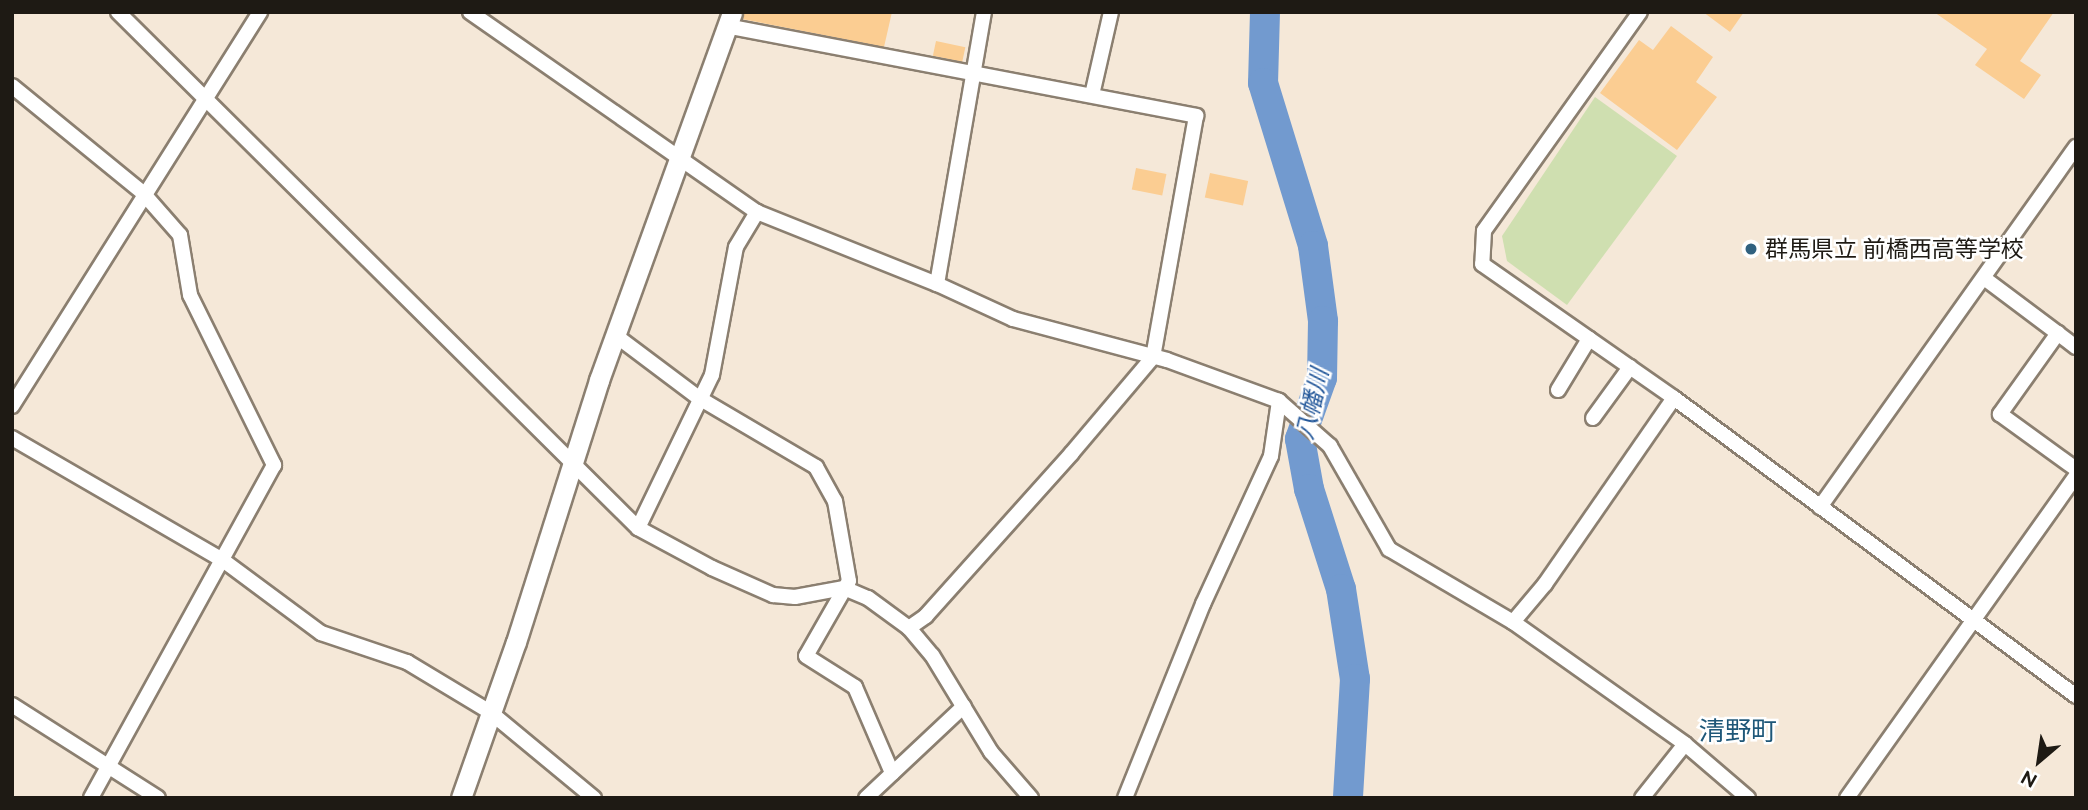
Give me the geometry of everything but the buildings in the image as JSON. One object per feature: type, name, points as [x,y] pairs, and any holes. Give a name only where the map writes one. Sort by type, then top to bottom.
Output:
[{"type":"street","points":[[118,12],[638,528],[712,569],[773,595],[795,597],[844,588],[868,598],[909,628],[1022,795]]},
{"type":"street","points":[[12,406],[143,193],[260,12]]},
{"type":"street","points":[[470,12],[757,212],[937,284],[1013,320],[1153,357],[1279,401],[1330,446],[1389,550],[1513,622],[1685,744],[1748,798]]},
{"type":"street","points":[[937,284],[984,12]]},
{"type":"street","points":[[1092,95],[1111,12]]},
{"type":"street","points":[[1640,12],[1484,231],[1482,264],[1674,398],[2076,696]]},
{"type":"street","points":[[461,798],[615,335],[729,19],[973,75],[1196,116],[1153,357],[1054,474],[926,616],[909,628]]},
{"type":"street","points":[[12,86],[143,193],[180,234],[190,295],[274,465],[224,561],[107,765],[91,798]]},
{"type":"street","points":[[1820,507],[2076,147]]},
{"type":"street","points":[[638,528],[712,375],[722,337],[736,247],[757,212]]},
{"type":"street","points":[[1984,278],[2076,346]]},
{"type":"street","points":[[2057,333],[2000,414],[2076,469]]},
{"type":"street","points":[[615,335],[699,398],[816,467],[835,500],[846,546],[849,580],[806,656],[855,687],[892,773]]},
{"type":"street","points":[[1558,390],[1589,339]]},
{"type":"street","points":[[1593,418],[1630,367]]},
{"type":"street","points":[[1513,622],[1545,584],[1674,398]]},
{"type":"street","points":[[1125,798],[1203,604],[1271,456],[1279,401]]},
{"type":"street","points":[[12,438],[224,561],[321,633],[407,662],[489,712],[594,798]]},
{"type":"street","points":[[1847,798],[2076,477]]},
{"type":"street","points":[[12,705],[158,798]]},
{"type":"street","points":[[866,798],[964,706]]},
{"type":"street","points":[[1643,798],[1685,744]]},
{"type":"green space","points":[[1595,97],[1677,156],[1567,305],[1507,261],[1502,236]]},
{"type":"waterway","name":"八幡川","points":[[1265,12],[1263,83],[1313,246],[1323,321],[1322,378],[1300,439],[1309,489],[1341,589],[1355,679],[1348,798]]},
{"type":"place","name":"群馬県立 前橋西高等学校","points":[[1751,249]]},
{"type":"district","name":"清野町","points":[[1738,732]]}]
